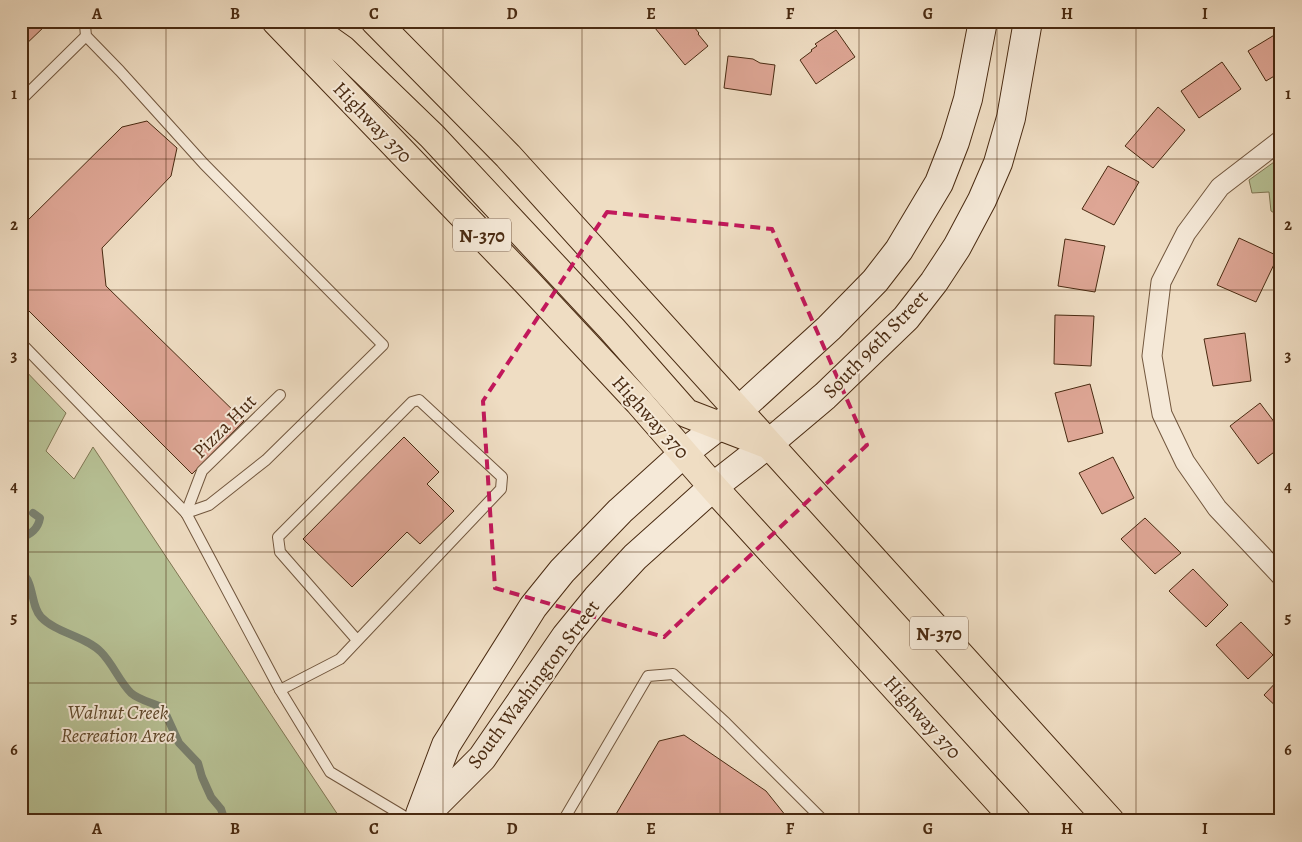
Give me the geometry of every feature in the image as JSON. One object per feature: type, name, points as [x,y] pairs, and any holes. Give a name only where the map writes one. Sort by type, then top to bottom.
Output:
[{"type":"highway","name":"Highway 370","points":[[276,21],[639,402],[713,487],[1017,821]]},
{"type":"highway","points":[[302,21],[343,50],[432,136],[612,329],[686,413],[729,418]]},
{"type":"highway","points":[[375,21],[508,156],[729,418],[768,444]]},
{"type":"highway","name":"N-370","points":[[768,444],[1110,821]]},
{"type":"main road","points":[[684,453],[729,418],[829,328],[875,281],[899,250],[938,183],[955,142],[968,99],[983,21]]},
{"type":"main road","name":"South 96th Street","points":[[713,487],[825,396],[906,318],[934,282],[957,247],[982,200],[998,163],[1011,118],[1028,21]]},
{"type":"main road","name":"South Washington Street","points":[[419,821],[446,745],[534,607],[562,571],[620,511],[684,453]]},
{"type":"main road","name":"South Washington Street","points":[[419,821],[482,758],[566,636],[597,598],[635,557],[713,487]]},
{"type":"street","points":[[1281,140],[1220,187],[1186,233],[1161,282],[1152,356],[1162,414],[1185,462],[1217,508],[1281,576]]},
{"type":"lane","points":[[85,25],[86,36],[204,164],[384,345],[266,460],[209,505],[186,513]]},
{"type":"lane","points":[[21,100],[86,36]]},
{"type":"lane","points":[[21,343],[186,513],[280,690],[330,772],[412,821]]},
{"type":"lane","name":"Pizza Hut","points":[[186,513],[202,471],[280,395]]},
{"type":"lane","points":[[280,690],[340,659],[500,489],[502,477],[419,400],[412,402],[278,536],[280,552],[357,640]]},
{"type":"lane","points":[[563,821],[648,676],[673,674],[726,723],[824,821]]},
{"type":"highlighted area","points":[[607,212],[772,229],[867,445],[664,637],[495,588],[483,401]]},
{"type":"green space","points":[[1281,157],[1281,217],[1271,211],[1269,192],[1252,193],[1249,180]]},
{"type":"green space","name":"Walnut Creek Recreation Area","points":[[21,366],[66,413],[46,451],[74,479],[93,447],[342,821],[21,821]]},
{"type":"building","points":[[21,21],[42,21],[46,25],[21,49]]},
{"type":"building","points":[[663,21],[693,21],[698,34],[708,46],[685,65],[655,28]]},
{"type":"building","points":[[836,30],[855,57],[816,84],[800,60],[817,46],[815,44]]},
{"type":"building","points":[[1281,31],[1281,72],[1266,81],[1248,51]]},
{"type":"building","points":[[728,56],[753,59],[760,63],[775,65],[771,95],[724,88]]},
{"type":"building","points":[[1222,62],[1241,89],[1199,118],[1181,91]]},
{"type":"building","points":[[1158,107],[1185,130],[1153,168],[1125,146]]},
{"type":"building","points":[[147,121],[177,148],[171,176],[102,248],[106,286],[244,421],[192,474],[21,303],[21,227],[122,127]]},
{"type":"building","points":[[1108,166],[1139,182],[1114,225],[1082,209]]},
{"type":"building","points":[[1239,238],[1278,256],[1256,302],[1217,285]]},
{"type":"building","points":[[1065,239],[1105,246],[1095,292],[1058,286]]},
{"type":"building","points":[[1055,315],[1094,316],[1091,366],[1054,364]]},
{"type":"building","points":[[1245,333],[1251,381],[1213,386],[1204,339]]},
{"type":"building","points":[[1090,384],[1103,433],[1068,442],[1055,393]]},
{"type":"building","points":[[1260,403],[1281,431],[1281,447],[1258,464],[1230,426]]},
{"type":"building","points":[[404,437],[439,472],[427,484],[454,511],[420,544],[407,532],[352,587],[303,539]]},
{"type":"building","points":[[1113,457],[1134,498],[1102,514],[1079,473]]},
{"type":"building","points":[[1145,518],[1181,553],[1155,574],[1121,539]]},
{"type":"building","points":[[1193,569],[1228,605],[1206,627],[1169,591]]},
{"type":"building","points":[[1241,622],[1273,655],[1248,679],[1216,645]]},
{"type":"building","points":[[1281,677],[1281,711],[1264,695]]},
{"type":"building","points":[[684,735],[766,791],[790,821],[612,821],[659,741]]},
{"type":"waterway","points":[[21,538],[31,533],[38,525],[40,518],[33,513]]},
{"type":"waterway","points":[[21,572],[31,588],[35,606],[41,617],[54,627],[87,642],[101,652],[131,693],[142,700],[163,708],[179,743],[198,763],[211,797],[221,809],[225,821]]}]
